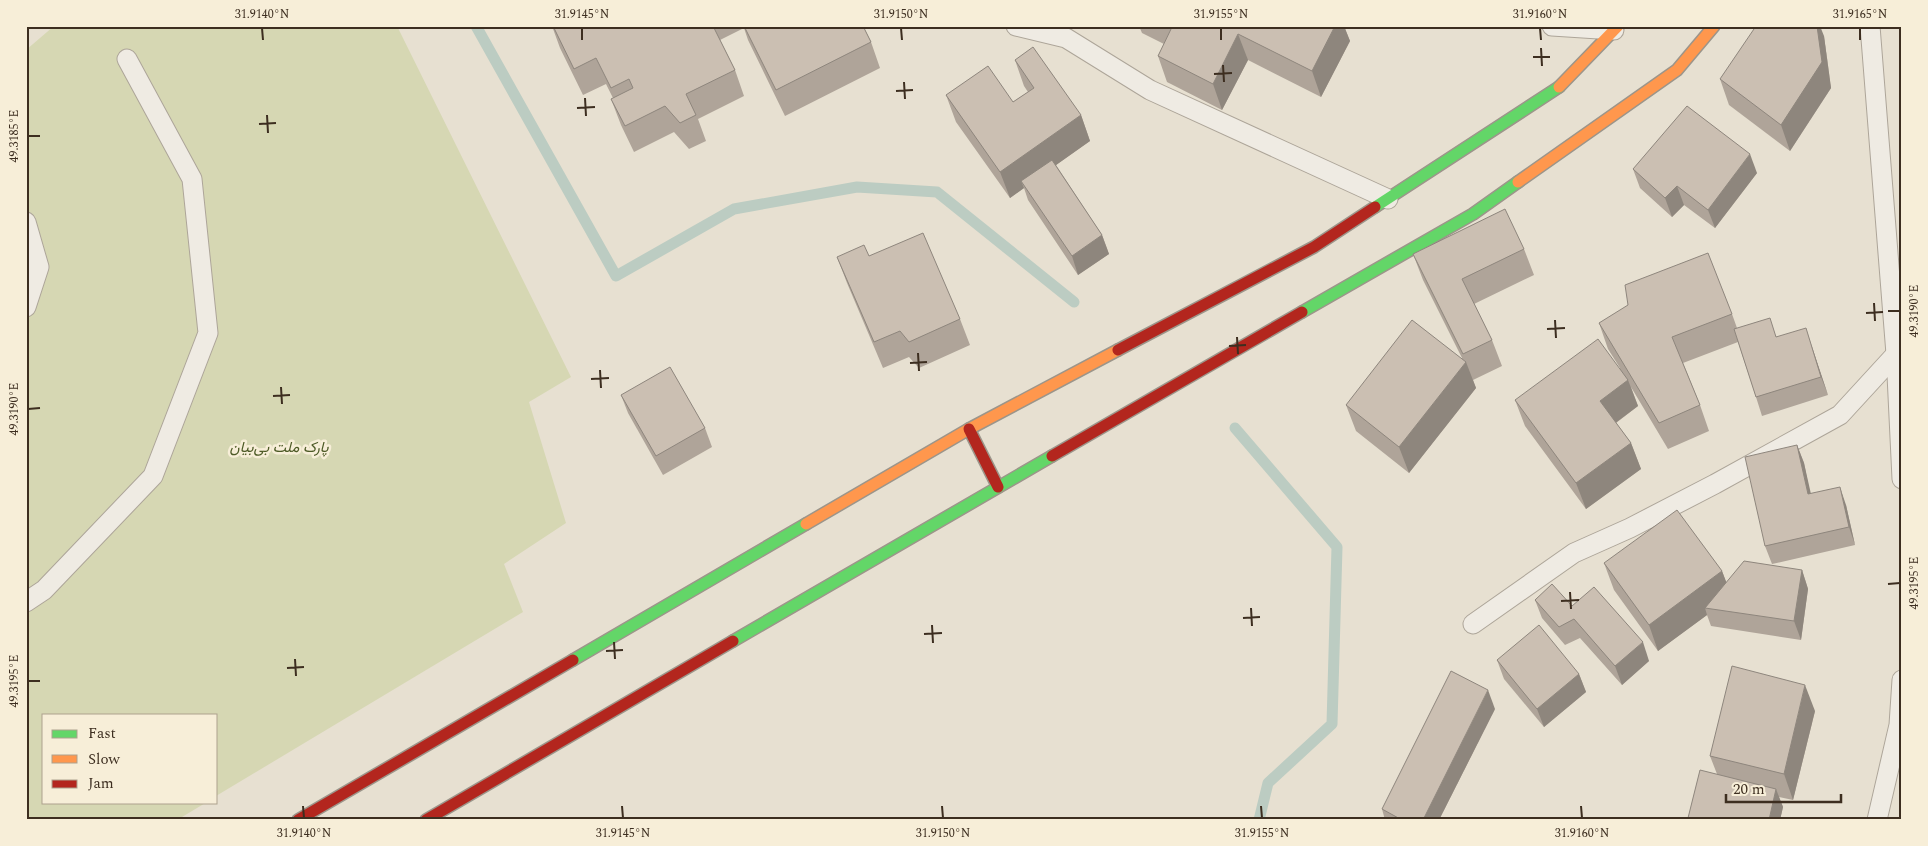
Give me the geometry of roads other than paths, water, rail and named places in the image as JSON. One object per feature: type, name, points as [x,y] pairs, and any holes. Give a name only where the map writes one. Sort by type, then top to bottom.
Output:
[{"type":"main road","points":[[426,820],[998,487],[1473,214],[1676,70],[1714,26]]},
{"type":"main road","points":[[298,820],[970,429],[1314,247],[1556,90],[1616,28]]},
{"type":"main road","points":[[970,429],[998,487]]},
{"type":"lane","points":[[1016,26],[1066,38],[1150,90],[1388,199]]},
{"type":"lane","points":[[1552,26],[1616,28]]},
{"type":"lane","points":[[1870,26],[1896,354],[1902,479]]},
{"type":"lane","points":[[26,602],[44,590],[153,476],[208,333],[192,179],[127,59]]},
{"type":"lane","points":[[26,222],[39,267],[26,307]]},
{"type":"lane","points":[[1473,624],[1574,553],[1639,524],[1840,415],[1896,354]]},
{"type":"lane","points":[[1877,820],[1899,725],[1902,680]]},
{"type":"waterway","points":[[476,26],[616,276],[734,209],[857,187],[937,192],[1074,302]]},
{"type":"waterway","points":[[1235,428],[1337,547],[1332,724],[1268,783],[1259,820]]},
{"type":"park label","name":"پارک ملت بی‌بیان","points":[[279,447]]}]
